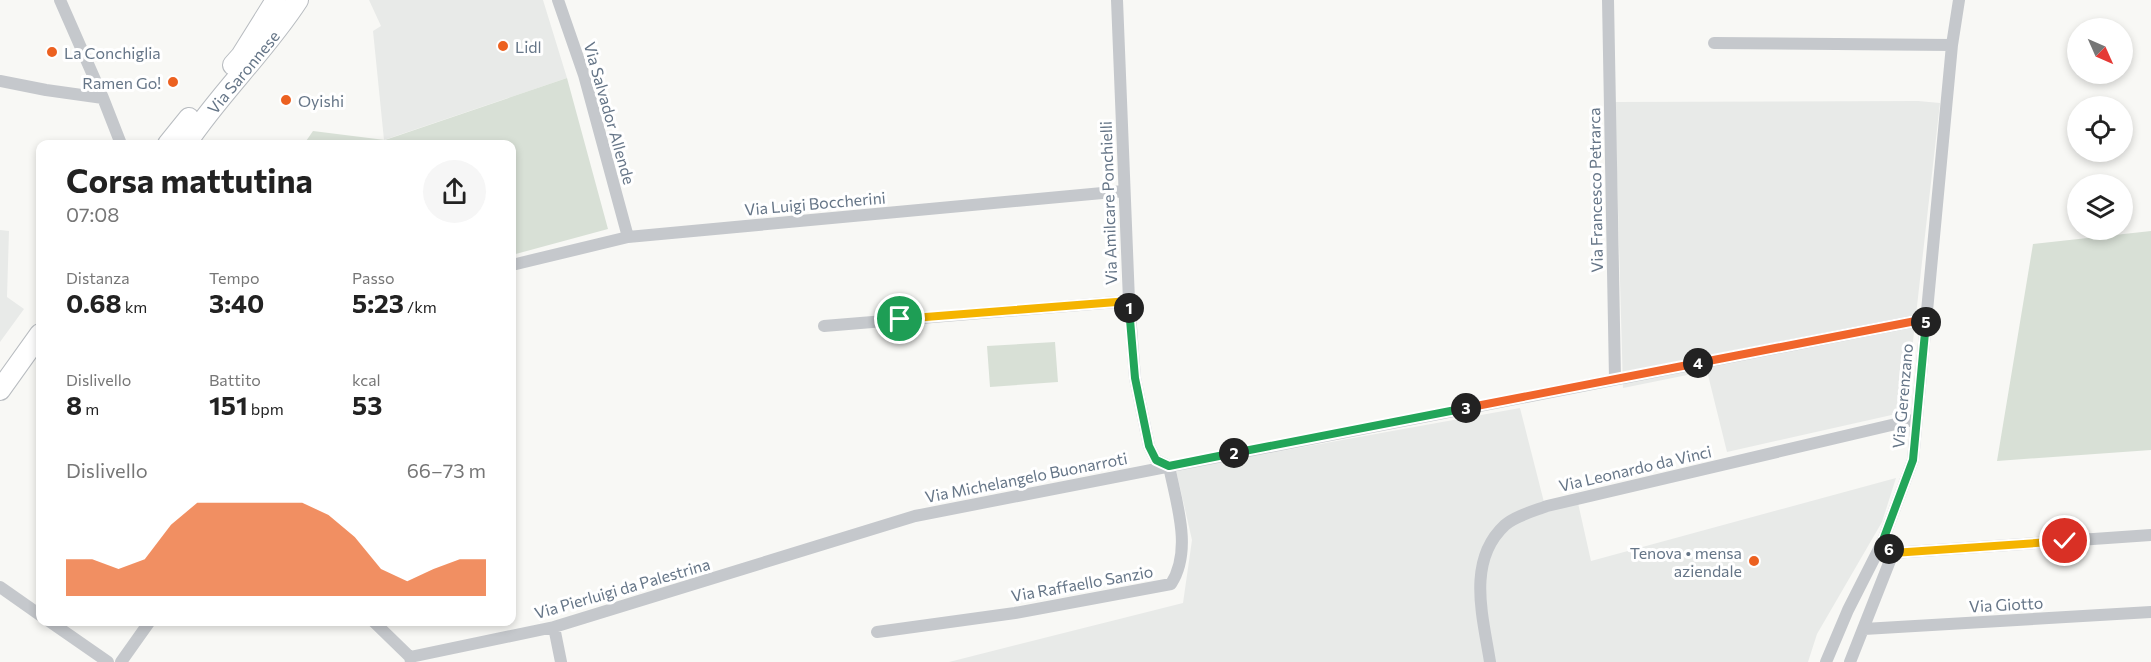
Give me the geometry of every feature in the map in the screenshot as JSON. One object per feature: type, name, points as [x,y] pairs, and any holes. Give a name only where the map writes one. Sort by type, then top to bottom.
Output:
[{"type":"main road","name":"Via Saronnese","points":[[173,140],[241,56],[276,0]]},
{"type":"main road","name":"Via Saronnese","points":[[189,140],[232,83],[274,35],[298,0]]},
{"type":"main road","points":[[0,390],[36,340]]},
{"type":"street","points":[[60,0],[121,140]]},
{"type":"street","name":"Via Salvador Allende","points":[[558,0],[584,75],[628,237]]},
{"type":"street","name":"Via Amilcare Ponchielli","points":[[1117,0],[1129,301],[1135,378],[1149,446],[1156,460],[1169,466]]},
{"type":"street","name":"Via Francesco Petrarca","points":[[1608,0],[1615,379]]},
{"type":"street","name":"Via Gerenzano","points":[[1826,662],[1843,620],[1882,543],[1913,460],[1959,0]]},
{"type":"street","points":[[1714,43],[1953,45]]},
{"type":"street","points":[[0,81],[103,98]]},
{"type":"street","name":"Via Luigi Boccherini","points":[[516,264],[628,237],[1124,191]]},
{"type":"street","points":[[824,326],[1129,301]]},
{"type":"street","name":"Via Michelangelo Buonarroti","points":[[806,550],[915,516],[1926,319]]},
{"type":"street","name":"Via Leonardo da Vinci","points":[[1490,662],[1479,591],[1481,572],[1485,553],[1493,538],[1506,523],[1547,506],[1917,419]]},
{"type":"street","name":"Via Raffaello Sanzio","points":[[877,632],[1015,612],[1171,584],[1177,574],[1183,541],[1169,466]]},
{"type":"street","points":[[1882,543],[1893,553],[2151,535]]},
{"type":"street","name":"Via Pierluigi da Palestrina","points":[[411,659],[554,627],[806,550]]},
{"type":"street","points":[[1850,662],[1893,553]]},
{"type":"street","points":[[0,587],[36,612]]},
{"type":"street","name":"Via Giotto","points":[[1864,628],[2151,612]]},
{"type":"street","points":[[56,626],[108,662]]},
{"type":"street","points":[[121,662],[146,626]]},
{"type":"street","points":[[377,626],[411,659]]},
{"type":"street","points":[[554,627],[561,662]]},
{"type":"shaded area","points":[[369,0],[543,0],[567,78],[384,140],[373,31],[381,26]]},
{"type":"shaded area","points":[[567,78],[608,229],[516,254],[516,140],[385,140]]},
{"type":"shaded area","points":[[1918,101],[1940,103],[1905,412],[1727,452],[1707,371],[1623,388],[1615,102]]},
{"type":"shaded area","points":[[313,131],[385,140],[307,140]]},
{"type":"shaded area","points":[[0,230],[9,231],[7,297],[24,309],[0,342]]},
{"type":"shaded area","points":[[2151,231],[2151,450],[1997,461],[2033,244],[2069,240],[2133,240],[2133,233]]},
{"type":"shaded area","points":[[1055,342],[1058,382],[990,387],[987,346]]},
{"type":"shaded area","points":[[1520,408],[1546,510],[1578,503],[1591,561],[1896,478],[1882,522],[1817,634],[1808,662],[949,662],[1183,603],[1192,540],[1176,470]]},
{"type":"place","name":"Lidl","points":[[503,46]]},
{"type":"place","name":"La Conchiglia","points":[[52,52]]},
{"type":"place","name":"Ramen Go!","points":[[173,82]]},
{"type":"place","name":"Oyishi","points":[[286,100]]},
{"type":"place","name":"Tenova • mensa aziendale","points":[[1754,561]]},
{"type":"route","points":[[900,319],[1129,301],[1135,378],[1149,446],[1156,460],[1169,466],[1926,319],[1913,460],[1882,543],[1893,553],[2065,541]]}]
